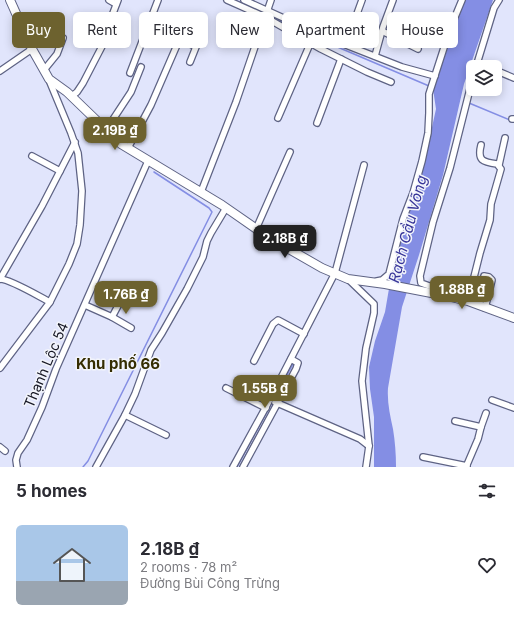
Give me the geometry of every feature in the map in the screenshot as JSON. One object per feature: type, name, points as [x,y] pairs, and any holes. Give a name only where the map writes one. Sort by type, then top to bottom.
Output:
[{"type":"street","points":[[0,368],[50,302],[69,264],[77,244],[82,204],[82,180],[78,153],[49,79],[32,49],[10,0]]},
{"type":"street","points":[[72,96],[77,92],[83,82],[111,29],[110,21],[117,2],[109,0]]},
{"type":"street","points":[[130,73],[158,0]]},
{"type":"street","points":[[227,0],[254,12]]},
{"type":"street","points":[[244,0],[282,18]]},
{"type":"street","points":[[267,11],[271,0]]},
{"type":"street","points":[[358,12],[362,0]]},
{"type":"street","points":[[375,56],[393,0]]},
{"type":"street","points":[[373,282],[382,280],[389,274],[403,220],[413,193],[422,161],[428,134],[430,90],[450,29],[462,0]]},
{"type":"street","points":[[478,60],[494,8],[499,0]]},
{"type":"street","points":[[382,31],[418,49]]},
{"type":"street","points":[[128,148],[151,105],[177,45],[181,42],[186,42],[196,47],[190,62]]},
{"type":"street","points":[[44,70],[57,54],[59,48]]},
{"type":"street","points":[[201,192],[236,102],[254,48]]},
{"type":"street","points":[[278,118],[308,48]]},
{"type":"street","points":[[318,48],[391,82]]},
{"type":"street","points":[[356,48],[402,68],[435,76]]},
{"type":"street","points":[[0,71],[32,49]]},
{"type":"street","points":[[317,123],[341,59]]},
{"type":"street","points":[[106,130],[131,92],[141,67]]},
{"type":"street","points":[[502,73],[514,78]]},
{"type":"street","points":[[49,79],[72,96],[106,130],[128,148],[201,192],[268,237],[316,265],[348,279],[385,284],[447,296],[514,318]]},
{"type":"street","points":[[447,296],[435,288],[421,283],[420,276],[433,222],[450,168],[467,96]]},
{"type":"street","points":[[468,302],[490,220],[491,204],[501,169],[499,165],[505,138]]},
{"type":"street","points":[[50,302],[11,282],[1,279],[42,206],[74,142]]},
{"type":"street","points":[[481,145],[479,154],[481,159],[499,165]]},
{"type":"street","points":[[256,229],[290,152]]},
{"type":"street","points":[[32,156],[60,171]]},
{"type":"street","name":"Thạnh Lộc 54","points":[[17,467],[16,460],[18,453],[27,440],[39,414],[56,369],[148,161]]},
{"type":"street","points":[[243,467],[274,401],[291,359],[335,273],[364,165]]},
{"type":"street","points":[[96,467],[126,415],[151,350],[204,257],[209,237],[226,208]]},
{"type":"street","points":[[484,276],[489,277],[492,280],[485,308]]},
{"type":"street","points":[[348,279],[374,304],[374,313],[366,348],[362,381],[369,446],[366,467]]},
{"type":"street","points":[[112,317],[128,287]]},
{"type":"street","points":[[84,305],[112,317],[132,328]]},
{"type":"street","points":[[254,361],[273,324],[278,320],[304,334]]},
{"type":"street","points":[[233,467],[266,408],[274,401],[298,363],[291,359]]},
{"type":"street","points":[[226,388],[266,408]]},
{"type":"street","points":[[492,400],[514,408]]},
{"type":"street","points":[[274,401],[360,438],[369,446]]},
{"type":"street","points":[[423,457],[467,466],[478,439],[486,413]]},
{"type":"street","points":[[126,415],[166,435]]},
{"type":"street","points":[[455,421],[481,427]]},
{"type":"street","points":[[0,447],[5,451]]},
{"type":"water","name":"Rạch Cầu Võng","points":[[465,0],[493,0],[472,60],[466,60],[466,78],[443,175],[402,307],[388,388],[389,408],[396,452],[396,467],[374,467],[374,417],[369,367],[375,341],[385,312],[392,271],[429,141],[436,109],[433,89],[448,48],[458,48],[458,19]]},
{"type":"waterway","points":[[235,0],[260,12]]},
{"type":"waterway","points":[[274,18],[429,86]]},
{"type":"waterway","points":[[469,103],[510,120]]},
{"type":"waterway","points":[[83,467],[88,461],[212,212],[209,208],[154,172]]},
{"type":"waterway","points":[[237,467],[293,364]]},
{"type":"district","name":"Khu phố 66","points":[[118,364]]}]
